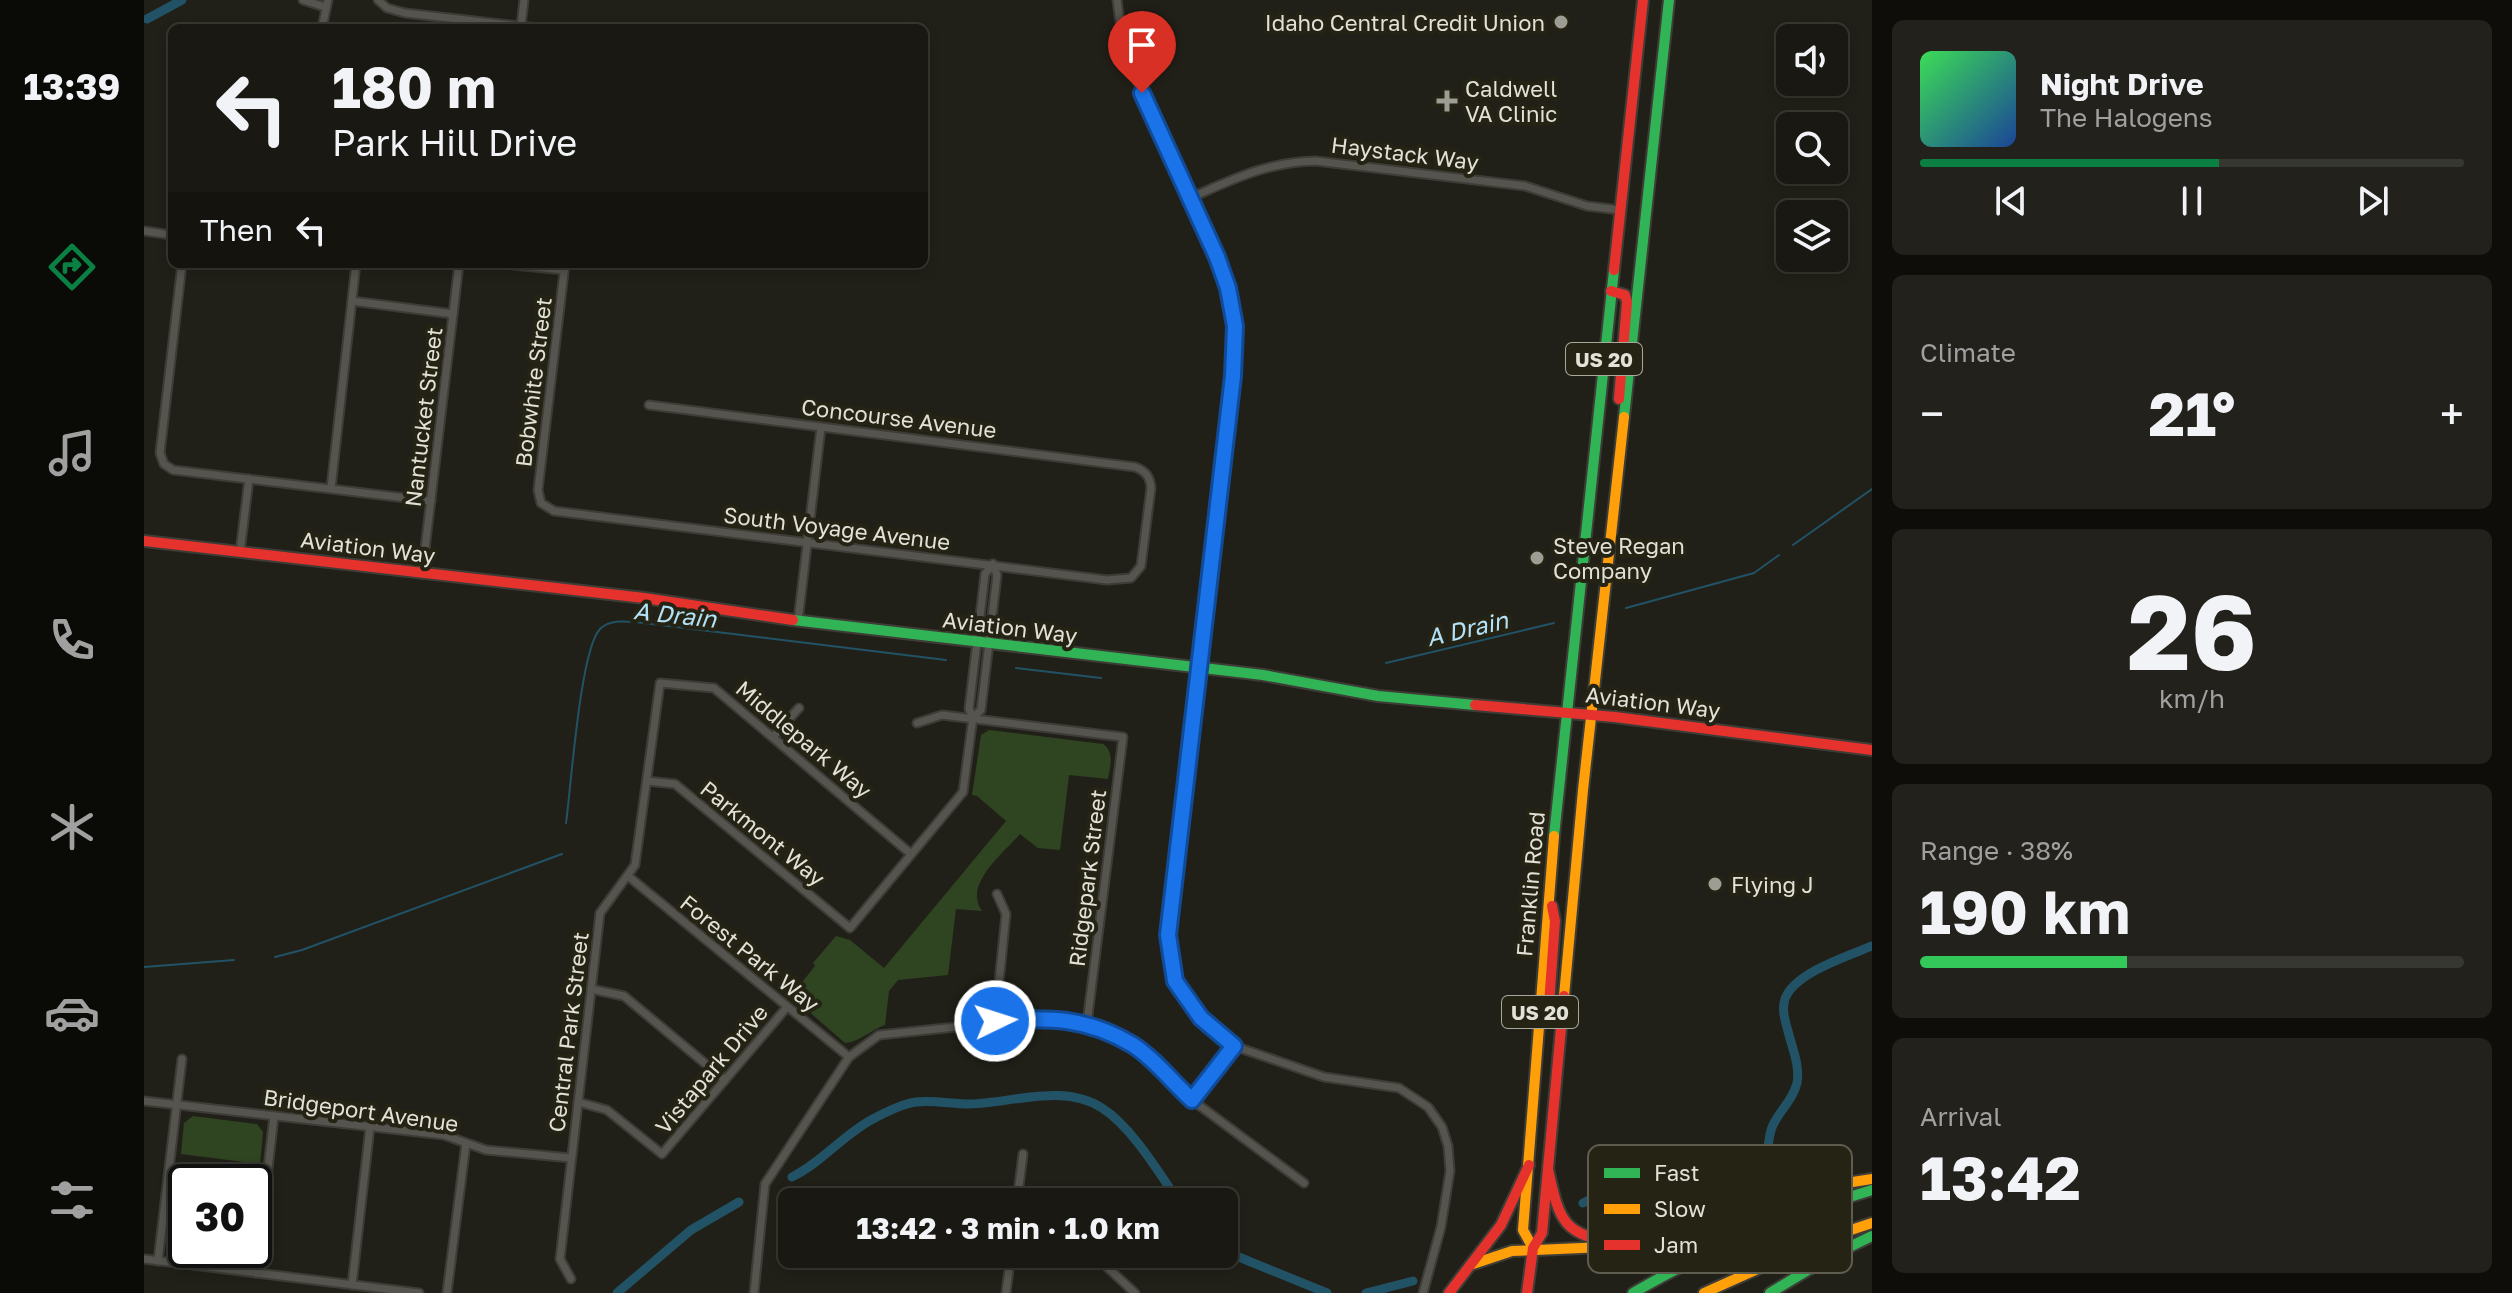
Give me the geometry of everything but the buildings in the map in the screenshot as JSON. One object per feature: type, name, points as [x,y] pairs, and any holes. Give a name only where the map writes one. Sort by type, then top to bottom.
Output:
[{"type":"main road","name":"US 20","points":[[1566,713],[1643,0]]},
{"type":"main road","name":"US 20","points":[[1591,715],[1669,0]]},
{"type":"main road","points":[[1611,291],[1620,291],[1627,302],[1618,380],[1620,452]]},
{"type":"main road","name":"Aviation Way","points":[[144,541],[644,598],[798,621],[1263,675],[1378,696],[1591,715],[1872,750]]},
{"type":"main road","name":"Franklin Road","points":[[1533,1248],[1523,1230],[1549,886],[1566,713]]},
{"type":"main road","name":"Franklin Road","points":[[1527,1293],[1533,1248],[1542,1233],[1591,715]]},
{"type":"main road","points":[[1549,886],[1555,921],[1549,1004],[1563,1010]]},
{"type":"main road","name":"US 20","points":[[1473,1264],[1508,1215],[1529,1165]]},
{"type":"main road","points":[[1548,1169],[1557,1213],[1568,1227],[1588,1237]]},
{"type":"main road","points":[[1852,1182],[1872,1179]]},
{"type":"main road","points":[[1852,1196],[1872,1190]]},
{"type":"main road","points":[[1852,1230],[1872,1223]]},
{"type":"main road","points":[[1852,1246],[1872,1236]]},
{"type":"main road","name":"US 20","points":[[1449,1293],[1473,1264],[1500,1252],[1533,1248]]},
{"type":"main road","points":[[1533,1248],[1588,1250]]},
{"type":"main road","points":[[1633,1293],[1665,1273]]},
{"type":"main road","points":[[1704,1293],[1749,1273]]},
{"type":"main road","points":[[1770,1293],[1803,1273]]},
{"type":"street","points":[[303,0],[326,4],[323,24]]},
{"type":"street","points":[[378,0],[387,8],[405,13],[503,24]]},
{"type":"street","points":[[521,24],[524,0]]},
{"type":"street","points":[[1117,0],[1130,65],[1217,257],[1228,288],[1235,326],[1235,359],[1168,935],[1175,981],[1201,1018],[1234,1046],[1324,1077],[1399,1088],[1428,1107],[1445,1136],[1450,1171],[1441,1227],[1423,1293]]},
{"type":"street","name":"Haystack Way","points":[[1190,198],[1258,169],[1287,161],[1316,161],[1525,186],[1587,206],[1620,210]]},
{"type":"street","points":[[144,231],[168,234]]},
{"type":"street","points":[[182,268],[160,453],[164,464],[173,470],[431,501]]},
{"type":"street","points":[[331,488],[356,268]]},
{"type":"street","name":"Nantucket Street","points":[[422,574],[459,268]]},
{"type":"street","name":"Bobwhite Street","points":[[541,503],[538,490],[564,268]]},
{"type":"street","points":[[352,301],[453,314]]},
{"type":"street","name":"Concourse Avenue","points":[[649,405],[1144,470],[1151,488],[1141,566],[1131,578]]},
{"type":"street","points":[[798,621],[821,427]]},
{"type":"street","points":[[240,552],[249,479]]},
{"type":"street","name":"South Voyage Avenue","points":[[541,503],[554,511],[1107,580],[1131,578]]},
{"type":"street","points":[[911,854],[963,792],[973,717],[969,709],[983,644],[985,574],[993,564]]},
{"type":"street","name":"Middlepark Way","points":[[660,683],[714,688],[911,854]]},
{"type":"street","name":"Central Park Street","points":[[571,1279],[560,1259],[600,913],[635,865],[660,683]]},
{"type":"street","points":[[773,737],[799,708]]},
{"type":"street","points":[[917,723],[942,715],[973,717]]},
{"type":"street","name":"Ridgepark Street","points":[[973,717],[1123,737],[1087,1023]]},
{"type":"street","name":"Parkmont Way","points":[[647,781],[675,784],[850,928],[911,854]]},
{"type":"street","name":"Forest Park Way","points":[[628,876],[849,1057]]},
{"type":"street","points":[[995,1021],[1006,914],[997,894]]},
{"type":"street","points":[[591,989],[624,996],[725,1080]]},
{"type":"street","name":"Vistapark Drive","points":[[578,1102],[607,1110],[662,1154],[787,1007]]},
{"type":"street","points":[[754,1293],[765,1184],[849,1057],[879,1035],[1043,1018],[1087,1023],[1135,1046],[1192,1100],[1304,1183]]},
{"type":"street","points":[[1192,1100],[1234,1046]]},
{"type":"street","points":[[158,1261],[182,1059]]},
{"type":"street","name":"Bridgeport Avenue","points":[[144,1101],[444,1135],[486,1150],[571,1158]]},
{"type":"street","points":[[256,1273],[274,1116]]},
{"type":"street","points":[[352,1285],[370,1127]]},
{"type":"street","points":[[447,1293],[466,1143]]},
{"type":"street","points":[[1019,1188],[1023,1154]]},
{"type":"street","points":[[144,1259],[419,1293]]},
{"type":"street","points":[[1006,1293],[1009,1268]]},
{"type":"street","points":[[1108,1268],[1135,1293]]},
{"type":"green space","points":[[989,730],[1103,744],[1110,755],[1108,779],[1069,775],[1060,850],[1038,848],[1020,834],[981,880],[977,901],[982,911],[956,909],[948,975],[898,980],[889,991],[885,1025],[845,1043],[791,996],[836,936],[850,940],[884,968],[1006,821],[972,795],[981,735]]},
{"type":"green space","points":[[193,1116],[257,1124],[263,1132],[260,1164],[181,1154],[184,1123]]},
{"type":"waterway","points":[[147,19],[182,0]]},
{"type":"waterway","name":"A Drain","points":[[1793,545],[1872,489]]},
{"type":"waterway","name":"A Drain","points":[[1626,608],[1754,573],[1779,555]]},
{"type":"waterway","name":"A Drain","points":[[566,823],[587,663],[593,642],[600,629],[608,624],[635,622],[946,660]]},
{"type":"waterway","name":"A Drain","points":[[1386,663],[1554,623]]},
{"type":"waterway","name":"A Drain","points":[[1016,668],[1101,678]]},
{"type":"waterway","name":"A Drain","points":[[275,957],[302,950],[562,854]]},
{"type":"waterway","points":[[1768,1145],[1773,1125],[1793,1095],[1798,1077],[1784,1012],[1785,999],[1790,990],[1810,973],[1872,946]]},
{"type":"waterway","name":"A Drain","points":[[144,967],[234,960]]},
{"type":"waterway","points":[[792,1177],[860,1126],[904,1105],[916,1102],[986,1103],[1055,1095],[1087,1101],[1113,1116],[1144,1151],[1169,1188]]},
{"type":"waterway","points":[[1583,1203],[1588,1200]]},
{"type":"waterway","points":[[617,1293],[691,1230],[739,1202]]},
{"type":"waterway","points":[[1238,1257],[1327,1293]]},
{"type":"waterway","points":[[1366,1293],[1413,1281]]},
{"type":"traffic: fast","points":[[1624,417],[1669,0]]},
{"type":"traffic: fast","points":[[1554,836],[1614,270]]},
{"type":"traffic: fast","points":[[793,620],[1263,675],[1378,696],[1475,705]]},
{"type":"traffic: fast","points":[[1852,1196],[1872,1190]]},
{"type":"traffic: fast","points":[[1852,1246],[1872,1236]]},
{"type":"traffic: fast","points":[[1633,1293],[1670,1273]]},
{"type":"traffic: fast","points":[[1770,1293],[1803,1273]]},
{"type":"traffic: slow","points":[[1564,996],[1624,417]]},
{"type":"traffic: slow","points":[[1533,1248],[1523,1230],[1554,836]]},
{"type":"traffic: slow","points":[[1852,1182],[1872,1179]]},
{"type":"traffic: slow","points":[[1852,1230],[1872,1223]]},
{"type":"traffic: slow","points":[[1473,1264],[1512,1251],[1588,1248]]},
{"type":"traffic: slow","points":[[1704,1293],[1749,1273]]},
{"type":"traffic: jam","points":[[1614,270],[1643,0]]},
{"type":"traffic: jam","points":[[1611,291],[1625,295],[1627,302],[1619,399]]},
{"type":"traffic: jam","points":[[144,541],[644,598],[793,620]]},
{"type":"traffic: jam","points":[[1475,705],[1615,717],[1872,750]]},
{"type":"traffic: jam","points":[[1552,906],[1555,921],[1549,1004],[1563,1010]]},
{"type":"traffic: jam","points":[[1527,1293],[1533,1248],[1542,1233],[1564,996]]},
{"type":"traffic: jam","points":[[1449,1293],[1501,1225],[1529,1165]]},
{"type":"traffic: jam","points":[[1548,1169],[1561,1214],[1575,1230],[1588,1237]]},
{"type":"place","name":"Idaho Central Credit Union","points":[[1561,22]]},
{"type":"place","name":"Caldwell VA Clinic","points":[[1447,101]]},
{"type":"place","name":"Steve Regan Company","points":[[1537,558]]},
{"type":"place","name":"Flying J","points":[[1715,884]]},
{"type":"route","points":[[995,1021],[1043,1018],[1087,1023],[1135,1046],[1192,1100],[1234,1046],[1201,1018],[1175,981],[1168,935],[1235,359],[1235,326],[1228,288],[1217,257],[1142,93]]}]
